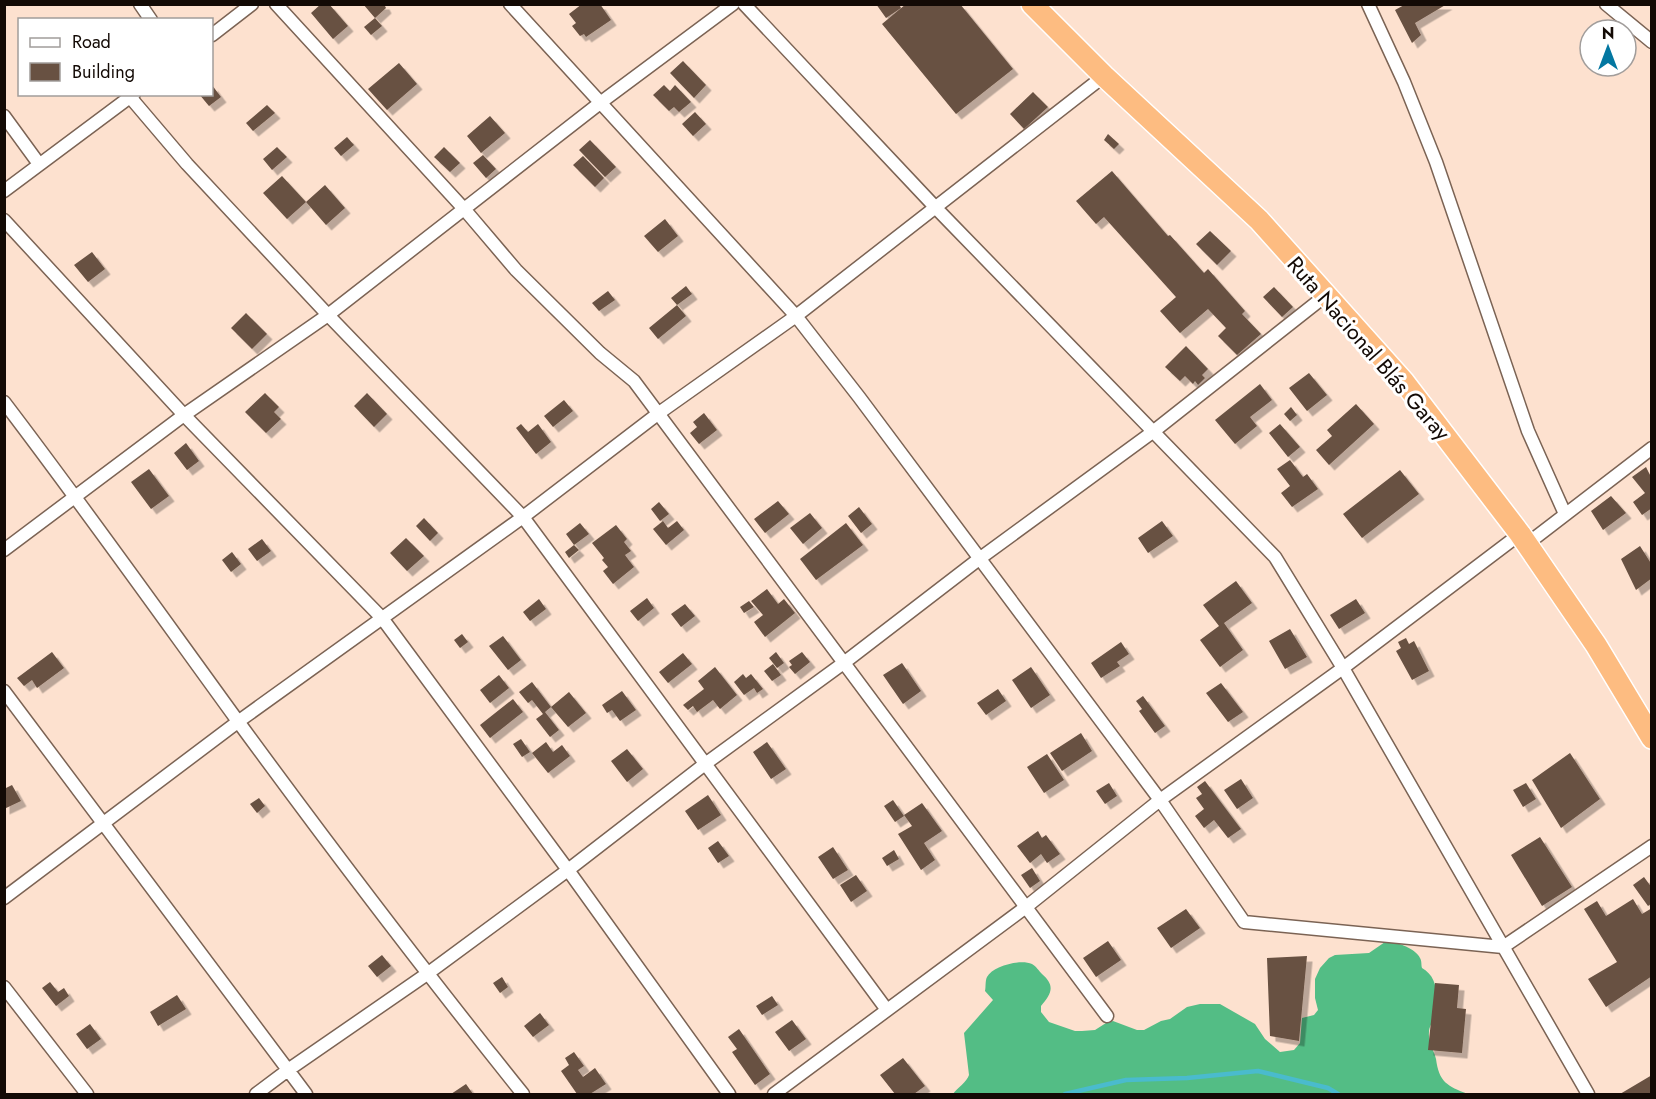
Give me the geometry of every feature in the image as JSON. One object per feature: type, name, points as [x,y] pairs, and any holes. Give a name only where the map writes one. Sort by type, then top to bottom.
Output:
[{"type":"highway","name":"Ruta Nacional Blás Garay","points":[[1032,4],[1104,76],[1259,220],[1404,382],[1523,539],[1596,645],[1652,738]]},
{"type":"street","points":[[140,4],[150,18]]},
{"type":"street","points":[[213,34],[252,4]]},
{"type":"street","points":[[276,4],[465,210],[516,270],[600,353],[634,381],[1107,1016]]},
{"type":"street","points":[[510,4],[796,316],[1160,800],[1244,922],[1503,947],[1652,846]]},
{"type":"street","points":[[4,550],[184,415],[328,315],[600,103],[733,4]]},
{"type":"street","points":[[744,4],[936,208],[1275,557],[1343,668],[1588,1095]]},
{"type":"street","points":[[1368,4],[1404,82],[1432,152],[1528,431],[1566,514]]},
{"type":"street","points":[[1606,4],[1652,42]]},
{"type":"street","points":[[4,898],[238,722],[523,517],[659,413],[796,316],[1104,76]]},
{"type":"street","points":[[4,191],[132,96],[187,164],[328,315],[523,517],[887,1010]]},
{"type":"street","points":[[4,116],[39,164]]},
{"type":"street","points":[[4,220],[184,415],[382,618],[568,870],[729,1095]]},
{"type":"street","points":[[256,1095],[288,1070],[428,974],[568,870],[705,764],[1154,431],[1325,296]]},
{"type":"street","points":[[4,402],[77,496],[238,722],[428,974],[523,1095]]},
{"type":"street","points":[[774,1095],[1026,907],[1160,800],[1523,539],[1566,514],[1652,448]]},
{"type":"street","points":[[4,691],[306,1095]]},
{"type":"street","points":[[4,987],[87,1095]]},
{"type":"green space","points":[[1385,942],[1410,948],[1418,954],[1422,968],[1432,978],[1436,998],[1429,1036],[1439,1073],[1449,1085],[1468,1094],[953,1094],[969,1075],[964,1033],[993,1000],[985,991],[986,979],[990,973],[1001,967],[1021,962],[1035,966],[1050,986],[1049,994],[1041,1006],[1041,1012],[1049,1022],[1075,1031],[1095,1030],[1113,1021],[1137,1030],[1144,1030],[1170,1019],[1187,1007],[1200,1004],[1220,1004],[1255,1024],[1265,1039],[1280,1052],[1294,1050],[1300,1043],[1302,1018],[1314,1015],[1318,1010],[1315,998],[1315,979],[1320,968],[1329,958],[1335,955],[1369,953]]},
{"type":"building","points":[[321,4],[329,4],[348,26],[333,39],[311,13]]},
{"type":"building","points":[[363,4],[384,4],[386,8],[375,18]]},
{"type":"building","points":[[582,4],[600,4],[611,20],[586,37],[584,34],[580,36],[572,26],[576,23],[569,14]]},
{"type":"building","points":[[876,4],[899,4],[901,8],[886,18]]},
{"type":"building","points":[[906,4],[960,4],[1013,69],[956,114],[882,24]]},
{"type":"building","points":[[1406,4],[1447,4],[1415,23],[1421,35],[1412,43],[1395,10]]},
{"type":"building","points":[[375,18],[382,26],[371,35],[364,27]]},
{"type":"building","points":[[683,61],[706,85],[694,98],[670,73]]},
{"type":"building","points":[[399,63],[417,84],[387,110],[368,89]]},
{"type":"building","points":[[664,85],[670,91],[675,85],[691,102],[679,112],[674,107],[669,111],[653,95]]},
{"type":"building","points":[[213,86],[221,97],[209,106],[201,96],[213,96]]},
{"type":"building","points":[[1033,92],[1048,107],[1024,129],[1010,114]]},
{"type":"building","points":[[267,105],[275,113],[253,131],[246,123]]},
{"type":"building","points":[[695,112],[706,124],[693,136],[682,124]]},
{"type":"building","points":[[490,116],[505,133],[481,153],[467,136]]},
{"type":"building","points":[[1108,134],[1119,144],[1114,149],[1104,140]]},
{"type":"building","points":[[347,137],[354,145],[341,156],[334,148]]},
{"type":"building","points":[[590,140],[616,167],[605,177],[579,150]]},
{"type":"building","points":[[277,147],[287,157],[272,170],[263,159]]},
{"type":"building","points":[[444,147],[460,163],[450,172],[434,157]]},
{"type":"building","points":[[483,155],[496,169],[486,178],[473,163]]},
{"type":"building","points":[[583,156],[604,178],[595,187],[573,165]]},
{"type":"building","points":[[1112,171],[1168,236],[1170,235],[1204,273],[1208,269],[1245,311],[1242,314],[1261,334],[1237,355],[1218,336],[1226,328],[1208,309],[1180,333],[1160,311],[1176,297],[1104,217],[1096,224],[1076,201]]},
{"type":"building","points":[[282,176],[306,202],[287,219],[263,193]]},
{"type":"building","points":[[325,185],[345,208],[326,225],[306,202]]},
{"type":"building","points":[[665,219],[678,236],[658,252],[644,236]]},
{"type":"building","points":[[1210,231],[1231,251],[1217,265],[1196,244]]},
{"type":"building","points":[[92,252],[105,269],[88,282],[74,265]]},
{"type":"building","points":[[686,286],[692,294],[677,305],[671,298]]},
{"type":"building","points":[[1274,287],[1293,307],[1282,317],[1263,297]]},
{"type":"building","points":[[608,291],[615,300],[599,311],[592,303]]},
{"type":"building","points":[[677,305],[686,316],[658,339],[649,328]]},
{"type":"building","points":[[246,313],[267,334],[252,349],[231,328]]},
{"type":"building","points":[[1186,346],[1208,369],[1202,375],[1205,378],[1198,385],[1195,381],[1193,384],[1185,376],[1180,381],[1165,367]]},
{"type":"building","points":[[1309,373],[1327,395],[1307,411],[1289,388]]},
{"type":"building","points":[[1260,384],[1272,400],[1250,417],[1257,426],[1235,444],[1215,420]]},
{"type":"building","points":[[265,393],[279,407],[274,412],[281,419],[266,433],[245,412]]},
{"type":"building","points":[[367,393],[387,414],[374,427],[354,406]]},
{"type":"building","points":[[564,400],[573,411],[553,427],[544,416]]},
{"type":"building","points":[[1356,404],[1374,424],[1329,465],[1316,450],[1332,436],[1327,430]]},
{"type":"building","points":[[1291,407],[1297,415],[1290,421],[1284,414]]},
{"type":"building","points":[[704,413],[717,430],[699,444],[690,433],[697,427],[693,422]]},
{"type":"building","points":[[521,424],[528,432],[538,424],[551,442],[536,454],[516,428]]},
{"type":"building","points":[[1280,424],[1300,447],[1288,457],[1269,433]]},
{"type":"building","points":[[186,443],[199,461],[187,470],[174,453]]},
{"type":"building","points":[[1290,460],[1303,477],[1307,474],[1318,489],[1292,507],[1281,493],[1290,486],[1277,469]]},
{"type":"building","points":[[1646,467],[1652,479],[1652,508],[1642,515],[1633,502],[1645,493],[1632,477]]},
{"type":"building","points":[[149,469],[169,496],[151,509],[131,482]]},
{"type":"building","points":[[1400,470],[1419,494],[1362,538],[1343,514]]},
{"type":"building","points":[[1611,496],[1626,513],[1603,530],[1591,511]]},
{"type":"building","points":[[778,501],[789,514],[765,533],[754,519]]},
{"type":"building","points":[[659,502],[669,514],[660,521],[651,509]]},
{"type":"building","points":[[859,507],[872,524],[861,533],[848,516]]},
{"type":"building","points":[[810,513],[822,528],[803,544],[790,528]]},
{"type":"building","points":[[424,518],[438,533],[430,541],[416,526]]},
{"type":"building","points":[[663,521],[668,528],[677,521],[684,530],[666,545],[653,529]]},
{"type":"building","points":[[1162,521],[1173,536],[1148,553],[1138,538]]},
{"type":"building","points":[[580,523],[589,534],[574,545],[566,534]]},
{"type":"building","points":[[846,523],[863,545],[816,580],[800,559]]},
{"type":"building","points":[[616,525],[627,539],[624,542],[631,551],[625,555],[634,567],[613,584],[603,571],[608,567],[602,560],[604,558],[592,543]]},
{"type":"building","points":[[406,538],[424,556],[407,571],[390,553]]},
{"type":"building","points":[[262,539],[271,551],[257,561],[248,549]]},
{"type":"building","points":[[574,545],[579,550],[569,558],[565,552]]},
{"type":"building","points":[[1640,546],[1652,565],[1652,578],[1636,590],[1621,559]]},
{"type":"building","points":[[232,552],[241,564],[231,572],[222,560]]},
{"type":"building","points":[[1236,581],[1252,603],[1224,623],[1243,650],[1220,667],[1200,640],[1219,626],[1203,605]]},
{"type":"building","points":[[767,589],[778,604],[784,599],[795,613],[765,637],[754,622],[763,615],[751,601]]},
{"type":"building","points":[[647,598],[654,608],[638,621],[630,611]]},
{"type":"building","points":[[539,599],[546,609],[530,621],[523,612]]},
{"type":"building","points":[[1356,599],[1365,613],[1339,629],[1330,615]]},
{"type":"building","points":[[749,601],[754,607],[744,613],[740,607]]},
{"type":"building","points":[[685,604],[695,616],[681,627],[671,614]]},
{"type":"building","points":[[1290,629],[1307,657],[1285,669],[1269,641]]},
{"type":"building","points":[[462,634],[468,642],[460,648],[454,640]]},
{"type":"building","points":[[503,636],[521,660],[508,670],[489,646]]},
{"type":"building","points":[[1406,638],[1409,644],[1414,641],[1429,671],[1412,680],[1396,651],[1401,648],[1398,642]]},
{"type":"building","points":[[1121,642],[1129,654],[1117,662],[1120,666],[1101,678],[1091,663]]},
{"type":"building","points":[[52,652],[64,668],[37,688],[32,680],[24,686],[17,678]]},
{"type":"building","points":[[776,652],[784,663],[777,668],[769,658]]},
{"type":"building","points":[[802,652],[810,662],[795,674],[789,667],[792,665],[789,661]]},
{"type":"building","points":[[683,653],[692,664],[668,683],[659,672]]},
{"type":"building","points":[[902,663],[921,691],[903,704],[883,675]]},
{"type":"building","points":[[773,664],[781,675],[772,681],[764,671]]},
{"type":"building","points":[[715,667],[737,695],[720,709],[713,700],[697,712],[693,706],[688,710],[683,705],[704,689],[698,681]]},
{"type":"building","points":[[1031,667],[1050,695],[1031,708],[1012,680]]},
{"type":"building","points":[[743,674],[746,678],[751,674],[763,689],[757,693],[754,688],[744,695],[734,682]]},
{"type":"building","points":[[499,675],[509,688],[490,703],[480,690]]},
{"type":"building","points":[[532,682],[551,707],[545,712],[559,730],[550,737],[536,719],[543,714],[532,700],[528,703],[519,692]]},
{"type":"building","points":[[1221,683],[1243,712],[1228,722],[1206,693]]},
{"type":"building","points":[[998,689],[1006,701],[986,715],[977,703]]},
{"type":"building","points":[[622,691],[636,710],[620,721],[612,710],[607,713],[602,705]]},
{"type":"building","points":[[569,692],[586,713],[568,727],[551,707]]},
{"type":"building","points":[[1143,696],[1165,726],[1155,733],[1139,711],[1142,709],[1136,701]]},
{"type":"building","points":[[513,699],[523,712],[490,738],[480,725]]},
{"type":"building","points":[[1081,733],[1092,751],[1062,771],[1050,753]]},
{"type":"building","points":[[521,739],[530,752],[522,757],[513,744]]},
{"type":"building","points":[[546,742],[553,752],[562,745],[570,756],[548,773],[532,753]]},
{"type":"building","points":[[767,742],[786,769],[771,779],[753,752]]},
{"type":"building","points":[[627,749],[643,769],[627,782],[611,761]]},
{"type":"building","points":[[1570,753],[1600,799],[1561,828],[1532,780]]},
{"type":"building","points":[[1047,754],[1064,780],[1044,793],[1027,767]]},
{"type":"building","points":[[1241,779],[1253,798],[1237,809],[1224,790]]},
{"type":"building","points":[[1205,781],[1241,829],[1228,838],[1214,820],[1204,828],[1195,816],[1204,809],[1196,798],[1202,794],[1197,787]]},
{"type":"building","points":[[1109,783],[1117,796],[1105,804],[1096,791]]},
{"type":"building","points":[[1526,783],[1536,799],[1523,807],[1513,790]]},
{"type":"building","points":[[12,785],[21,801],[4,809],[4,789]]},
{"type":"building","points":[[708,795],[721,815],[698,830],[685,811]]},
{"type":"building","points":[[259,798],[265,806],[257,813],[250,804]]},
{"type":"building","points":[[893,800],[904,816],[895,822],[884,806]]},
{"type":"building","points":[[922,803],[942,831],[924,843],[935,860],[921,870],[898,834],[912,826],[904,815]]},
{"type":"building","points":[[1038,831],[1042,838],[1046,835],[1060,854],[1047,863],[1041,854],[1030,863],[1017,846]]},
{"type":"building","points":[[1540,837],[1572,887],[1542,906],[1511,855]]},
{"type":"building","points":[[718,841],[729,856],[718,863],[708,848]]},
{"type":"building","points":[[833,847],[848,870],[833,879],[818,857]]},
{"type":"building","points":[[894,850],[899,859],[887,866],[882,858]]},
{"type":"building","points":[[1032,868],[1040,881],[1030,888],[1021,875]]},
{"type":"building","points":[[856,875],[867,891],[851,902],[840,885]]},
{"type":"building","points":[[1644,877],[1652,888],[1652,903],[1648,906],[1633,885]]},
{"type":"building","points":[[1633,899],[1642,914],[1652,908],[1652,976],[1606,1007],[1588,979],[1617,962],[1584,909],[1597,901],[1606,916]]},
{"type":"building","points":[[1186,909],[1200,928],[1171,948],[1157,928]]},
{"type":"building","points":[[1108,941],[1121,960],[1096,977],[1083,958]]},
{"type":"building","points":[[382,955],[391,966],[377,977],[368,966]]},
{"type":"building","points":[[1307,956],[1299,1041],[1270,1036],[1267,958]]},
{"type":"building","points":[[502,977],[508,987],[500,993],[493,983]]},
{"type":"building","points":[[50,982],[58,992],[64,988],[69,996],[56,1006],[42,988]]},
{"type":"building","points":[[1435,983],[1459,985],[1457,1008],[1466,1009],[1462,1053],[1428,1050]]},
{"type":"building","points":[[177,995],[186,1009],[158,1026],[150,1012]]},
{"type":"building","points":[[772,996],[778,1005],[762,1015],[756,1006]]},
{"type":"building","points":[[540,1013],[549,1025],[533,1037],[524,1026]]},
{"type":"building","points":[[792,1020],[806,1039],[789,1051],[775,1032]]},
{"type":"building","points":[[90,1024],[101,1039],[87,1049],[76,1034]]},
{"type":"building","points":[[739,1029],[770,1074],[755,1085],[732,1052],[737,1049],[728,1037]]},
{"type":"building","points":[[574,1052],[584,1066],[578,1070],[583,1077],[595,1068],[606,1084],[590,1094],[577,1094],[561,1071],[569,1065],[565,1058]]},
{"type":"building","points":[[903,1058],[925,1086],[914,1094],[895,1094],[880,1075]]},
{"type":"building","points":[[1652,1075],[1652,1094],[1620,1094]]},
{"type":"building","points":[[466,1084],[473,1094],[451,1094]]},
{"type":"waterway","points":[[1065,1094],[1126,1080],[1187,1078],[1258,1071],[1328,1088],[1338,1094]]}]
